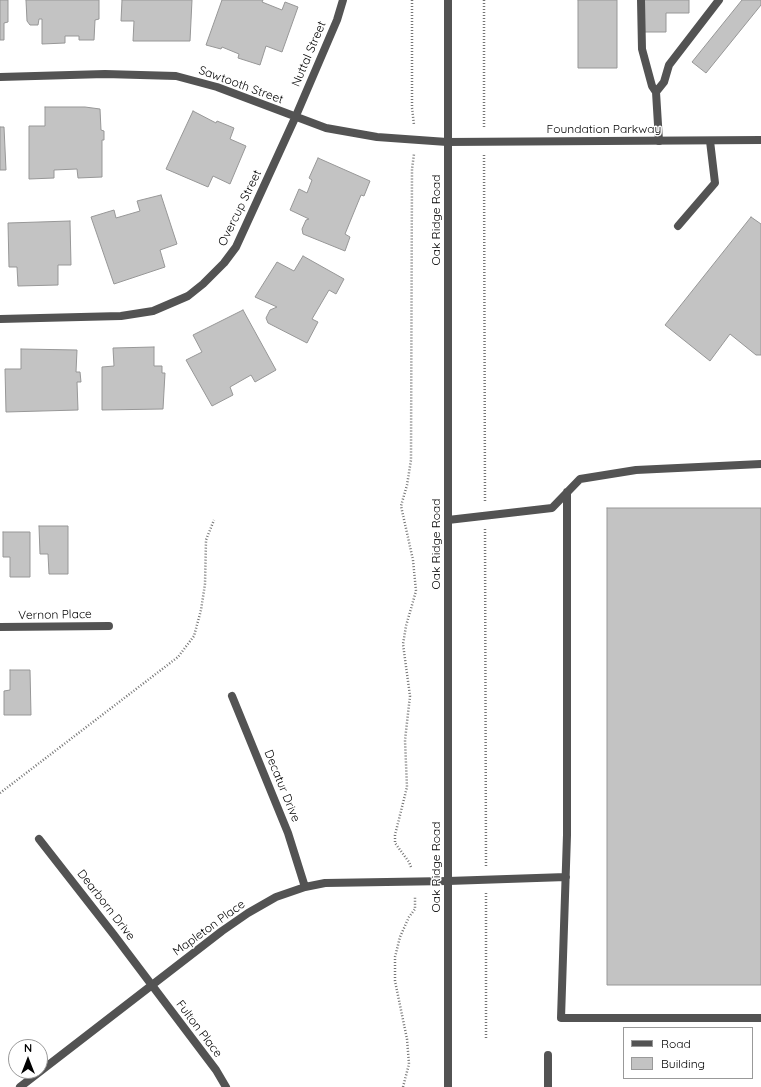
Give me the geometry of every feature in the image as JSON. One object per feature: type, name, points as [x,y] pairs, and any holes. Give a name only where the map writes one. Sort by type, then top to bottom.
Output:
[{"type":"street","name":"Nuttal Street","points":[[296,118],[337,20],[343,0]]},
{"type":"street","name":"Oak Ridge Road","points":[[448,0],[448,1087]]},
{"type":"street","points":[[641,0],[642,49],[652,86],[656,92],[659,141]]},
{"type":"street","points":[[656,92],[664,82],[669,65],[719,0]]},
{"type":"street","name":"Sawtooth Street","points":[[0,77],[105,74],[176,76],[217,87],[296,118],[349,133],[447,142]]},
{"type":"street","name":"Overcup Street","points":[[0,319],[134,314],[153,311],[188,296],[214,274],[236,247],[296,118]]},
{"type":"street","name":"Foundation Parkway","points":[[447,142],[761,140]]},
{"type":"street","points":[[678,226],[715,183],[710,141]]},
{"type":"street","points":[[448,520],[552,508],[580,479],[636,470],[761,464]]},
{"type":"street","points":[[567,492],[566,877],[561,1018],[761,1018]]},
{"type":"street","name":"Vernon Place","points":[[0,628],[109,626]]},
{"type":"street","name":"Decatur Drive","points":[[232,696],[288,833],[305,887]]},
{"type":"street","name":"Dearborn Drive","points":[[39,839],[152,987]]},
{"type":"street","name":"Mapleton Place","points":[[20,1087],[152,987],[222,931],[248,913],[276,897],[305,887],[325,883],[566,877]]},
{"type":"street","name":"Fulton Place","points":[[152,987],[216,1070],[226,1087]]},
{"type":"street","points":[[548,1054],[548,1087]]},
{"type":"path","points":[[402,1087],[409,1064],[407,1039],[396,981],[395,957],[400,937],[409,917],[415,909],[414,881],[410,862],[396,843],[395,835],[407,787],[405,740],[410,696],[403,644],[406,626],[416,591],[413,560],[401,506],[407,485],[411,460],[412,169],[417,140],[412,108],[412,0]]},
{"type":"path","points":[[484,0],[486,1040]]},
{"type":"path","points":[[0,794],[178,658],[194,636],[201,610],[205,584],[206,540],[214,520]]},
{"type":"building","points":[[0,0],[8,0],[8,22],[4,23],[4,40],[0,40]]},
{"type":"building","points":[[26,0],[99,0],[99,19],[95,20],[94,40],[79,40],[79,36],[65,36],[65,43],[42,44],[42,19],[39,19],[38,25],[30,25],[27,21]]},
{"type":"building","points":[[122,0],[192,0],[190,41],[133,41],[134,21],[121,21]]},
{"type":"building","points":[[222,0],[263,0],[262,2],[282,10],[285,2],[298,7],[282,52],[266,46],[260,65],[238,58],[239,54],[222,47],[221,49],[206,45]]},
{"type":"building","points":[[578,0],[617,0],[617,68],[578,68]]},
{"type":"building","points":[[643,0],[689,0],[689,13],[666,13],[666,32],[643,32]]},
{"type":"building","points":[[742,0],[761,0],[761,5],[706,73],[692,62]]},
{"type":"building","points":[[45,107],[85,107],[100,109],[101,130],[104,131],[104,140],[102,140],[102,177],[78,178],[77,169],[54,170],[54,178],[29,179],[29,126],[45,126]]},
{"type":"building","points":[[193,111],[216,123],[217,121],[234,128],[230,139],[246,146],[230,184],[213,176],[208,187],[166,169]]},
{"type":"building","points":[[0,127],[4,127],[6,170],[0,170]]},
{"type":"building","points":[[318,158],[370,181],[364,196],[361,195],[345,234],[350,237],[345,251],[303,234],[302,229],[306,220],[309,219],[290,210],[299,189],[307,193],[312,180],[309,178]]},
{"type":"building","points":[[161,195],[177,244],[160,250],[165,267],[114,284],[91,217],[114,210],[116,218],[140,211],[137,201]]},
{"type":"building","points":[[751,217],[761,224],[761,355],[756,355],[730,334],[710,361],[665,325]]},
{"type":"building","points":[[70,221],[71,265],[58,265],[58,285],[18,286],[17,267],[9,267],[8,223]]},
{"type":"building","points":[[303,256],[344,279],[336,294],[329,290],[312,319],[318,322],[307,343],[268,323],[266,318],[270,310],[277,307],[255,297],[277,262],[294,271]]},
{"type":"building","points":[[243,310],[276,370],[255,382],[251,375],[230,387],[233,395],[212,406],[186,360],[202,352],[193,335]]},
{"type":"building","points":[[154,347],[154,366],[162,366],[162,373],[165,373],[163,409],[102,410],[102,367],[114,366],[113,348]]},
{"type":"building","points":[[21,349],[77,350],[76,372],[80,372],[81,382],[77,382],[78,410],[6,412],[5,369],[21,369]]},
{"type":"building","points":[[607,508],[761,508],[761,985],[607,985]]},
{"type":"building","points":[[39,526],[68,526],[68,574],[49,574],[48,554],[40,554]]},
{"type":"building","points":[[3,532],[30,532],[30,577],[10,577],[10,557],[3,557]]},
{"type":"building","points":[[10,670],[30,670],[31,715],[4,715],[4,691],[10,690]]}]
